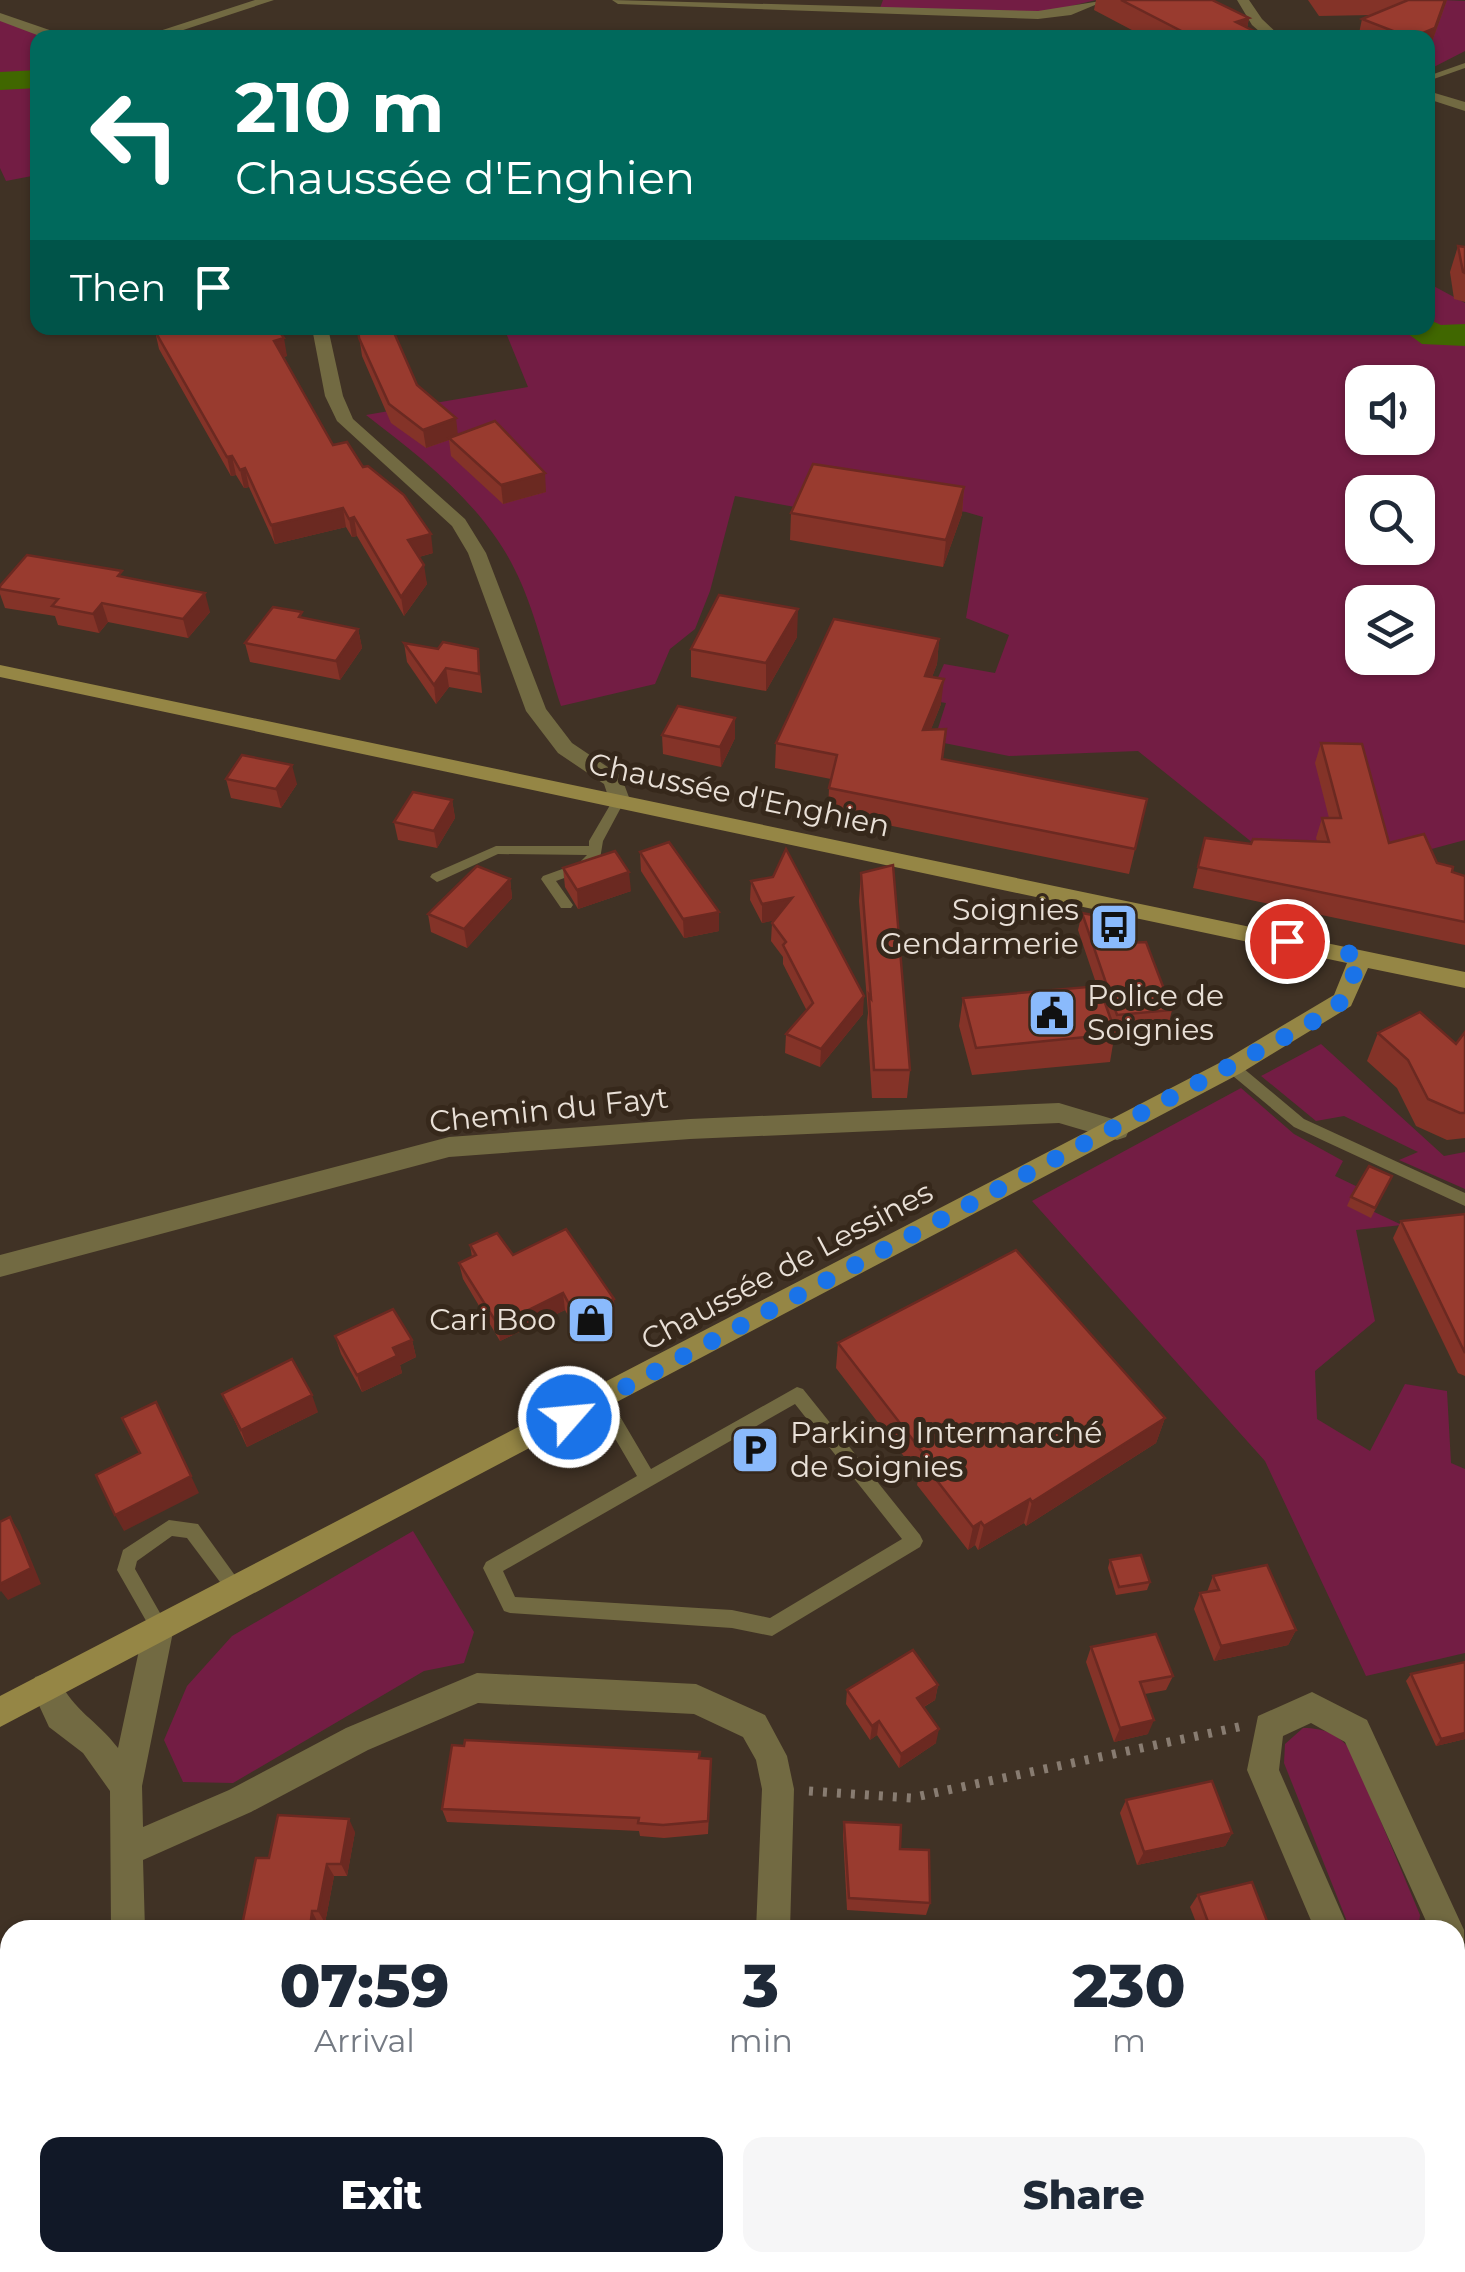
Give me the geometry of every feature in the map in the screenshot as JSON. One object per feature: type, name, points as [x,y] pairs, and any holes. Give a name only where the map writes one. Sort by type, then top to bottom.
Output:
[{"type":"main road","name":"Chaussée d'Enghien","points":[[0,671],[1465,980]]},
{"type":"main road","name":"Chaussée de Lessines","points":[[0,1712],[602,1401],[1232,1068],[1344,1000],[1361,956]]},
{"type":"street","points":[[170,30],[268,0]]},
{"type":"street","points":[[618,0],[1038,15],[1066,12],[1102,0]]},
{"type":"street","points":[[1243,0],[1266,30]]},
{"type":"street","points":[[0,18],[35,30]]},
{"type":"street","points":[[1435,97],[1465,108]]},
{"type":"street","points":[[321,335],[334,396],[346,421],[459,523],[477,553],[536,711],[565,748],[614,781],[619,800]]},
{"type":"street","name":"Chemin du Fayt","points":[[0,1266],[450,1147],[690,1129],[1059,1113],[1117,1130]]},
{"type":"street","points":[[128,1920],[126,1786],[159,1627]]},
{"type":"street","points":[[46,1688],[60,1716],[94,1742],[126,1786]]},
{"type":"street","points":[[126,1851],[240,1801],[356,1740],[478,1688],[696,1699],[754,1726],[771,1756],[778,1789],[773,1920]]},
{"type":"street","points":[[1328,1920],[1262,1770],[1270,1728],[1312,1707],[1356,1731],[1442,1920]]},
{"type":"lane","points":[[1435,76],[1464,64]]},
{"type":"lane","points":[[566,905],[548,880],[584,866],[596,851],[596,841],[619,800]]},
{"type":"lane","points":[[436,877],[496,850],[596,851]]},
{"type":"lane","points":[[1232,1068],[1300,1123],[1465,1200]]},
{"type":"lane","points":[[797,1394],[914,1542],[772,1627],[732,1619],[510,1605],[492,1568],[648,1480],[797,1394]]},
{"type":"lane","points":[[602,1401],[648,1480]]},
{"type":"lane","points":[[159,1627],[126,1570],[129,1556],[169,1528],[192,1530],[235,1588]]},
{"type":"path","points":[[778,1789],[911,1798],[1238,1728],[1270,1728]]},
{"type":"shaded area","points":[[883,0],[1096,0],[1046,12],[880,8]]},
{"type":"shaded area","points":[[1442,0],[1465,1],[1465,51],[1435,66],[1435,30],[1363,30],[1438,18]]},
{"type":"shaded area","points":[[0,20],[30,31],[30,176],[6,181],[0,168]]},
{"type":"shaded area","points":[[1435,287],[1465,303],[1465,840],[1387,861],[1361,763],[1319,763],[1342,861],[1273,859],[1138,751],[1009,756],[934,741],[946,703],[928,700],[944,664],[995,673],[1009,635],[966,618],[983,517],[819,490],[806,509],[735,496],[710,591],[695,629],[670,649],[655,684],[561,706],[528,601],[501,545],[449,484],[366,415],[528,387],[507,335],[1435,335]]},
{"type":"shaded area","points":[[1321,1044],[1444,1156],[1465,1152],[1465,1189],[1399,1160],[1418,1152],[1344,1116],[1316,1121],[1261,1076]]},
{"type":"shaded area","points":[[1241,1088],[1294,1134],[1343,1161],[1335,1176],[1360,1188],[1353,1202],[1402,1225],[1356,1230],[1375,1321],[1315,1371],[1317,1419],[1370,1451],[1405,1384],[1447,1391],[1451,1463],[1465,1469],[1465,1653],[1366,1676],[1265,1461],[1032,1201]]},
{"type":"shaded area","points":[[413,1531],[474,1632],[464,1663],[424,1671],[233,1783],[183,1782],[164,1740],[187,1686],[232,1636]]},
{"type":"shaded area","points":[[1303,1728],[1318,1729],[1341,1740],[1351,1750],[1419,1920],[1346,1920],[1284,1763],[1285,1744]]},
{"type":"building","points":[[1121,0],[1212,0],[1249,18],[1236,22],[1252,30],[1179,30]]},
{"type":"building","points":[[1408,0],[1445,0],[1435,28],[1430,30],[1390,30],[1362,19]]},
{"type":"building","points":[[1458,246],[1465,247],[1465,273],[1463,272]]},
{"type":"building","points":[[157,335],[282,335],[284,338],[274,341],[333,445],[347,442],[363,467],[368,466],[404,495],[431,534],[408,540],[424,565],[401,597],[354,517],[349,519],[343,508],[271,525],[245,468],[240,470],[232,456],[227,457]]},
{"type":"building","points":[[359,335],[395,335],[417,385],[456,418],[423,430],[389,404]]},
{"type":"building","points":[[495,421],[545,473],[501,485],[449,438]]},
{"type":"building","points":[[813,464],[964,487],[946,540],[791,513]]},
{"type":"building","points":[[27,555],[122,571],[118,576],[205,593],[183,619],[102,603],[93,614],[52,606],[58,599],[0,589]]},
{"type":"building","points":[[719,595],[798,609],[766,663],[691,649]]},
{"type":"building","points":[[273,607],[302,612],[299,617],[358,629],[336,661],[245,643]]},
{"type":"building","points":[[834,619],[939,639],[925,676],[944,679],[923,730],[946,729],[942,759],[1147,799],[1135,849],[829,788],[837,755],[776,743]]},
{"type":"building","points":[[443,642],[478,649],[479,674],[446,668],[434,685],[404,643],[438,649]]},
{"type":"building","points":[[678,706],[735,718],[720,747],[662,735]]},
{"type":"building","points":[[1321,743],[1362,744],[1389,843],[1424,834],[1437,863],[1453,867],[1452,872],[1465,876],[1465,922],[1198,867],[1205,838],[1251,844],[1253,839],[1329,842],[1322,818],[1341,818]]},
{"type":"building","points":[[242,755],[292,765],[276,789],[226,779]]},
{"type":"building","points":[[413,792],[452,800],[434,831],[394,822]]},
{"type":"building","points":[[669,842],[719,912],[683,919],[640,852]]},
{"type":"building","points":[[786,849],[864,996],[821,1049],[786,1034],[813,1003],[783,945],[786,942],[772,923],[792,898],[762,904],[751,881],[773,877]]},
{"type":"building","points":[[615,851],[629,872],[577,890],[563,868]]},
{"type":"building","points":[[893,865],[910,1070],[874,1070],[861,873]]},
{"type":"building","points":[[477,866],[510,879],[464,929],[428,914]]},
{"type":"building","points":[[1082,913],[1134,923],[1129,943],[1146,942],[1172,1010],[1117,1015]]},
{"type":"building","points":[[1099,986],[1116,1034],[976,1048],[963,998]]},
{"type":"building","points":[[1420,1012],[1456,1044],[1465,1032],[1465,1113],[1428,1099],[1408,1060],[1378,1033]]},
{"type":"building","points":[[1369,1166],[1392,1176],[1375,1208],[1351,1197]]},
{"type":"building","points":[[1465,1214],[1465,1353],[1401,1221]]},
{"type":"building","points":[[566,1229],[614,1299],[575,1315],[563,1293],[498,1325],[459,1263],[476,1255],[470,1245],[497,1233],[513,1255]]},
{"type":"building","points":[[1016,1250],[1165,1418],[1032,1502],[1030,1499],[984,1526],[981,1522],[973,1527],[921,1460],[927,1458],[838,1343]]},
{"type":"building","points":[[393,1309],[412,1340],[393,1348],[397,1356],[357,1375],[335,1336]]},
{"type":"building","points":[[292,1359],[312,1395],[241,1430],[222,1394]]},
{"type":"building","points":[[156,1402],[191,1476],[115,1515],[96,1475],[140,1453],[122,1418]]},
{"type":"building","points":[[10,1517],[31,1568],[0,1584],[0,1522]]},
{"type":"building","points":[[1141,1555],[1150,1582],[1119,1587],[1110,1560]]},
{"type":"building","points":[[1267,1565],[1296,1630],[1221,1646],[1200,1593],[1219,1590],[1213,1576]]},
{"type":"building","points":[[1156,1634],[1173,1676],[1140,1682],[1154,1720],[1120,1728],[1091,1647]]},
{"type":"building","points":[[913,1650],[938,1685],[917,1698],[939,1729],[901,1754],[879,1721],[872,1726],[847,1690]]},
{"type":"building","points":[[1465,1662],[1465,1733],[1441,1739],[1411,1674]]},
{"type":"building","points":[[465,1740],[700,1752],[699,1758],[711,1759],[708,1821],[663,1825],[638,1823],[639,1818],[442,1809],[452,1745],[464,1746]]},
{"type":"building","points":[[1212,1781],[1232,1833],[1144,1852],[1126,1800]]},
{"type":"building","points":[[278,1815],[349,1819],[341,1864],[327,1864],[318,1911],[312,1911],[311,1920],[243,1920],[256,1858],[269,1858]]},
{"type":"building","points":[[844,1822],[901,1825],[900,1849],[929,1850],[930,1903],[849,1898]]},
{"type":"building","points":[[1252,1882],[1267,1920],[1207,1920],[1198,1895]]},
{"type":"waterway","points":[[0,81],[30,79]]},
{"type":"waterway","points":[[1433,335],[1465,335]]},
{"type":"place","name":"Soignies Gendarmerie","points":[[1114,927]]},
{"type":"place","name":"Police de Soignies","points":[[1052,1013]]},
{"type":"place","name":"Cari Boo","points":[[591,1320]]},
{"type":"place","name":"Parking Intermarché de Soignies","points":[[755,1450]]},
{"type":"route","points":[[569,1417],[1117,1130],[1309,1024],[1344,1000],[1361,956],[1287,941]]}]
